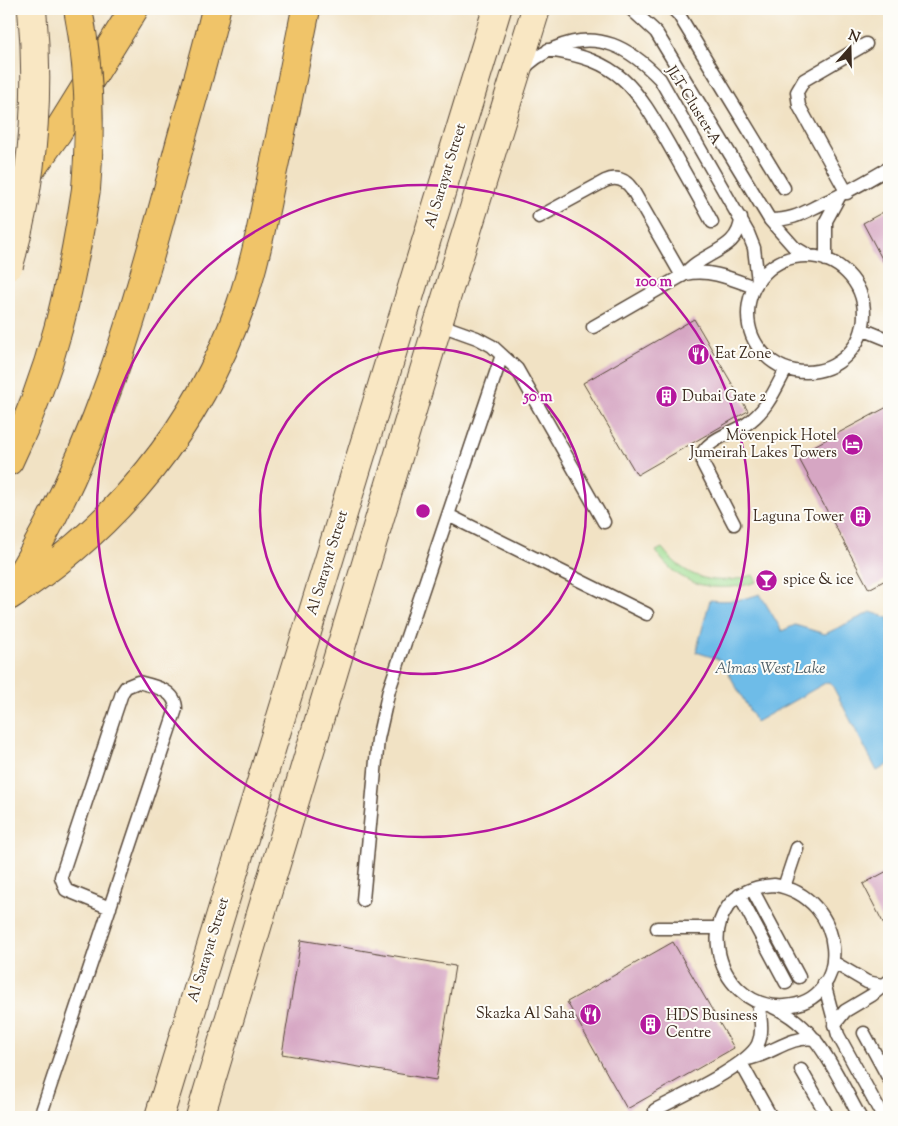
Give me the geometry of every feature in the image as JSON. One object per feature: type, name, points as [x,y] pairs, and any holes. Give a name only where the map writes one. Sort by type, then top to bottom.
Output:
[{"type":"main road","points":[[9,264],[25,194],[32,135],[35,84],[32,9]]},
{"type":"main road","points":[[9,461],[32,411],[52,356],[67,300],[78,243],[86,189],[89,108],[87,66],[78,9]]},
{"type":"main road","points":[[9,200],[62,125],[134,9]]},
{"type":"main road","points":[[9,595],[45,530],[96,422],[134,314],[216,9]]},
{"type":"main road","points":[[9,595],[81,543],[131,494],[175,436],[213,373],[231,332],[252,271],[306,9]]},
{"type":"main road","name":"Al Sarayat Street","points":[[159,1117],[497,9]]},
{"type":"main road","points":[[200,1117],[438,324],[536,9]]},
{"type":"main road","points":[[235,865],[272,877]]},
{"type":"lane","name":"JLT Cluster A","points":[[631,9],[656,32],[770,220],[794,247],[809,256],[826,260],[841,268],[853,280],[861,296],[864,312],[862,329],[856,344],[846,357],[833,366],[817,371],[801,372],[786,369],[771,361],[759,349],[751,335],[747,319],[748,302],[756,284],[772,267],[789,258],[809,256]]},
{"type":"lane","points":[[673,9],[745,111],[774,159],[784,188]]},
{"type":"lane","name":"JLT Cluster A","points":[[512,83],[528,64],[548,50],[571,41],[596,40],[621,47],[643,60],[660,79],[741,218],[754,248],[756,284]]},
{"type":"lane","points":[[843,195],[799,106],[797,92],[804,80],[866,44]]},
{"type":"lane","points":[[548,50],[574,54],[599,63],[622,77],[640,96],[696,204],[712,222]]},
{"type":"lane","points":[[770,220],[799,216],[826,201],[843,195],[889,168]]},
{"type":"lane","points":[[539,218],[611,178],[624,180],[632,189],[683,275]]},
{"type":"lane","points":[[826,260],[826,221],[843,195]]},
{"type":"lane","points":[[593,327],[683,275],[692,266],[731,242],[740,227],[741,218]]},
{"type":"lane","points":[[683,275],[716,273],[756,284]]},
{"type":"lane","points":[[438,324],[477,338],[517,369],[527,383],[604,522]]},
{"type":"lane","points":[[862,329],[889,340]]},
{"type":"lane","points":[[363,900],[378,739],[389,690],[502,356]]},
{"type":"lane","points":[[734,524],[703,464],[703,452],[712,442],[756,417],[772,396],[786,369]]},
{"type":"lane","points":[[448,515],[647,614]]},
{"type":"lane","points":[[40,1117],[110,908],[176,710],[173,697],[169,693],[138,682],[126,687],[122,692],[61,877],[66,890],[110,908]]},
{"type":"lane","points":[[784,887],[797,848]]},
{"type":"lane","points":[[771,1006],[786,1006],[801,1002],[814,995],[824,983],[833,962],[833,940],[827,923],[807,898],[784,887],[762,886],[739,895],[722,915],[717,928],[717,952],[724,967],[745,994],[795,1019],[815,1039],[860,1117]]},
{"type":"lane","points":[[752,889],[799,977]]},
{"type":"lane","points":[[739,895],[786,984]]},
{"type":"lane","points":[[657,928],[717,928]]},
{"type":"lane","points":[[833,962],[866,982],[886,983]]},
{"type":"lane","points":[[824,983],[834,1025],[842,1044],[883,1117]]},
{"type":"lane","points":[[834,1025],[845,1010],[872,995],[886,983]]},
{"type":"lane","points":[[744,1061],[759,1043],[761,1033],[758,1002]]},
{"type":"lane","points":[[864,1033],[888,1072]]},
{"type":"lane","points":[[655,1110],[744,1061],[761,1056],[796,1039],[815,1039]]},
{"type":"lane","points":[[744,1061],[771,1117]]},
{"type":"lane","points":[[801,1070],[815,1106],[828,1117]]},
{"type":"green space","points":[[662,548],[681,567],[702,578],[726,580],[753,575],[757,582],[742,586],[714,587],[687,580],[665,563],[656,551]]},
{"type":"water","name":"Almas West Lake","points":[[760,594],[782,631],[795,625],[825,634],[871,612],[889,618],[889,764],[877,771],[831,683],[827,682],[756,722],[721,660],[696,652],[710,600],[735,600]]},
{"type":"building","points":[[889,209],[889,272],[863,223]]},
{"type":"building","name":"Dubai Gate 2","points":[[694,319],[748,411],[637,475],[583,383]]},
{"type":"building","name":"Laguna Tower","points":[[889,406],[889,578],[869,589],[797,455]]},
{"type":"building","points":[[889,870],[889,934],[863,884]]},
{"type":"building","points":[[301,940],[455,966],[436,1080],[282,1054]]},
{"type":"building","name":"HDS Business Centre","points":[[673,942],[734,1048],[627,1109],[567,1002]]},
{"type":"place","name":"Eat Zone","points":[[699,354]]},
{"type":"place","name":"Dubai Gate 2","points":[[666,397]]},
{"type":"place","name":"Mövenpick Hotel Jumeirah Lakes Towers","points":[[853,445]]},
{"type":"place","name":"Laguna Tower","points":[[860,517]]},
{"type":"place","name":"spice & ice","points":[[767,580]]},
{"type":"place","name":"Skazka Al Saha","points":[[591,1014]]},
{"type":"place","name":"HDS Business Centre","points":[[650,1025]]}]
